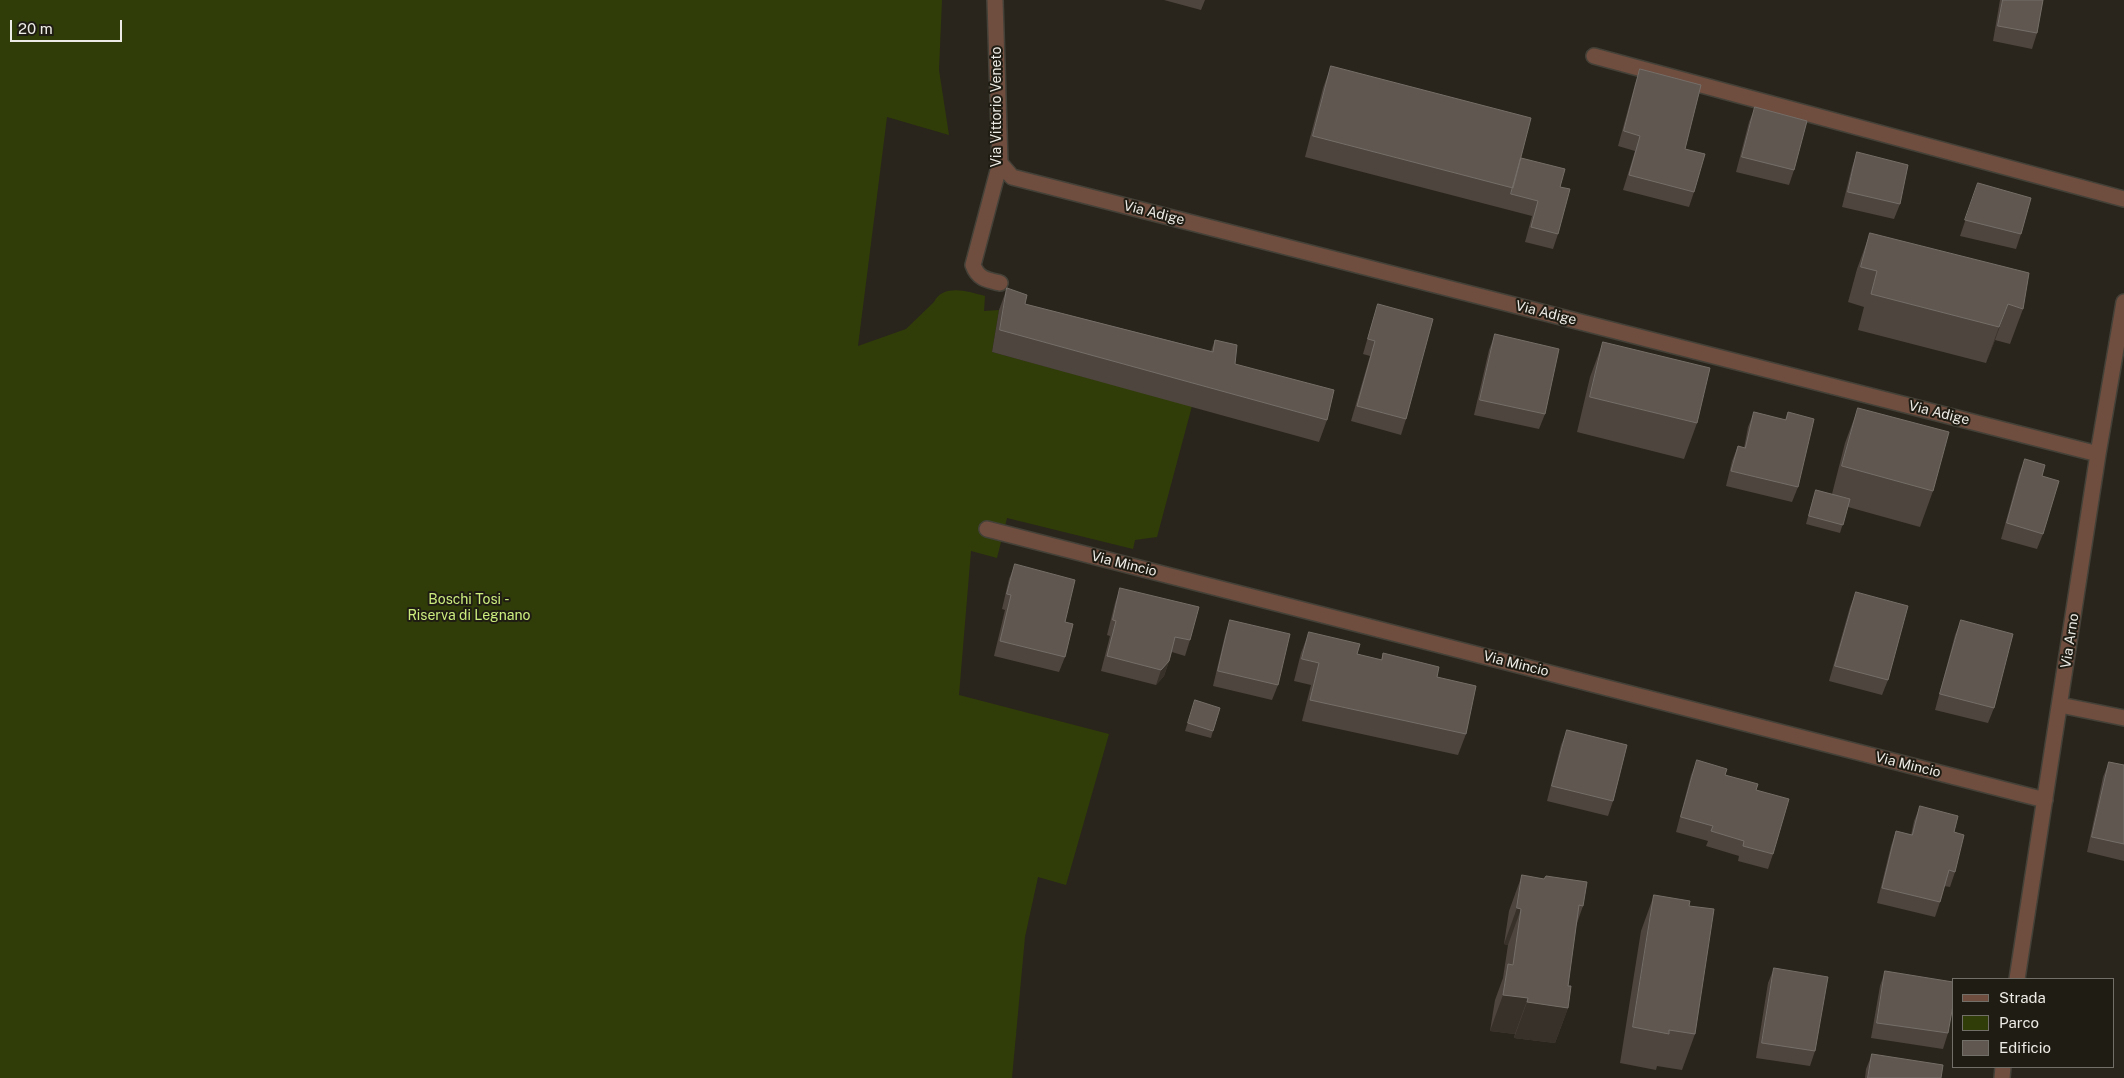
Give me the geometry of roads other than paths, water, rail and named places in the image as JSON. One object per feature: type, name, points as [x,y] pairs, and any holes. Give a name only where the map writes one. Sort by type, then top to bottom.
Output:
[{"type":"street","name":"Via Vittorio Veneto","points":[[995,0],[1000,164],[973,265],[977,275],[1000,283]]},
{"type":"street","points":[[1594,56],[2124,199]]},
{"type":"street","name":"Via Adige","points":[[1000,164],[1012,177],[2098,454]]},
{"type":"street","name":"Via Arno","points":[[2017,978],[2098,454],[2124,302]]},
{"type":"street","name":"Via Mincio","points":[[987,529],[2045,800]]},
{"type":"street","points":[[2060,705],[2124,718]]},
{"type":"park label","name":"Boschi Tosi - Riserva di Legnano","points":[[469,608]]}]
